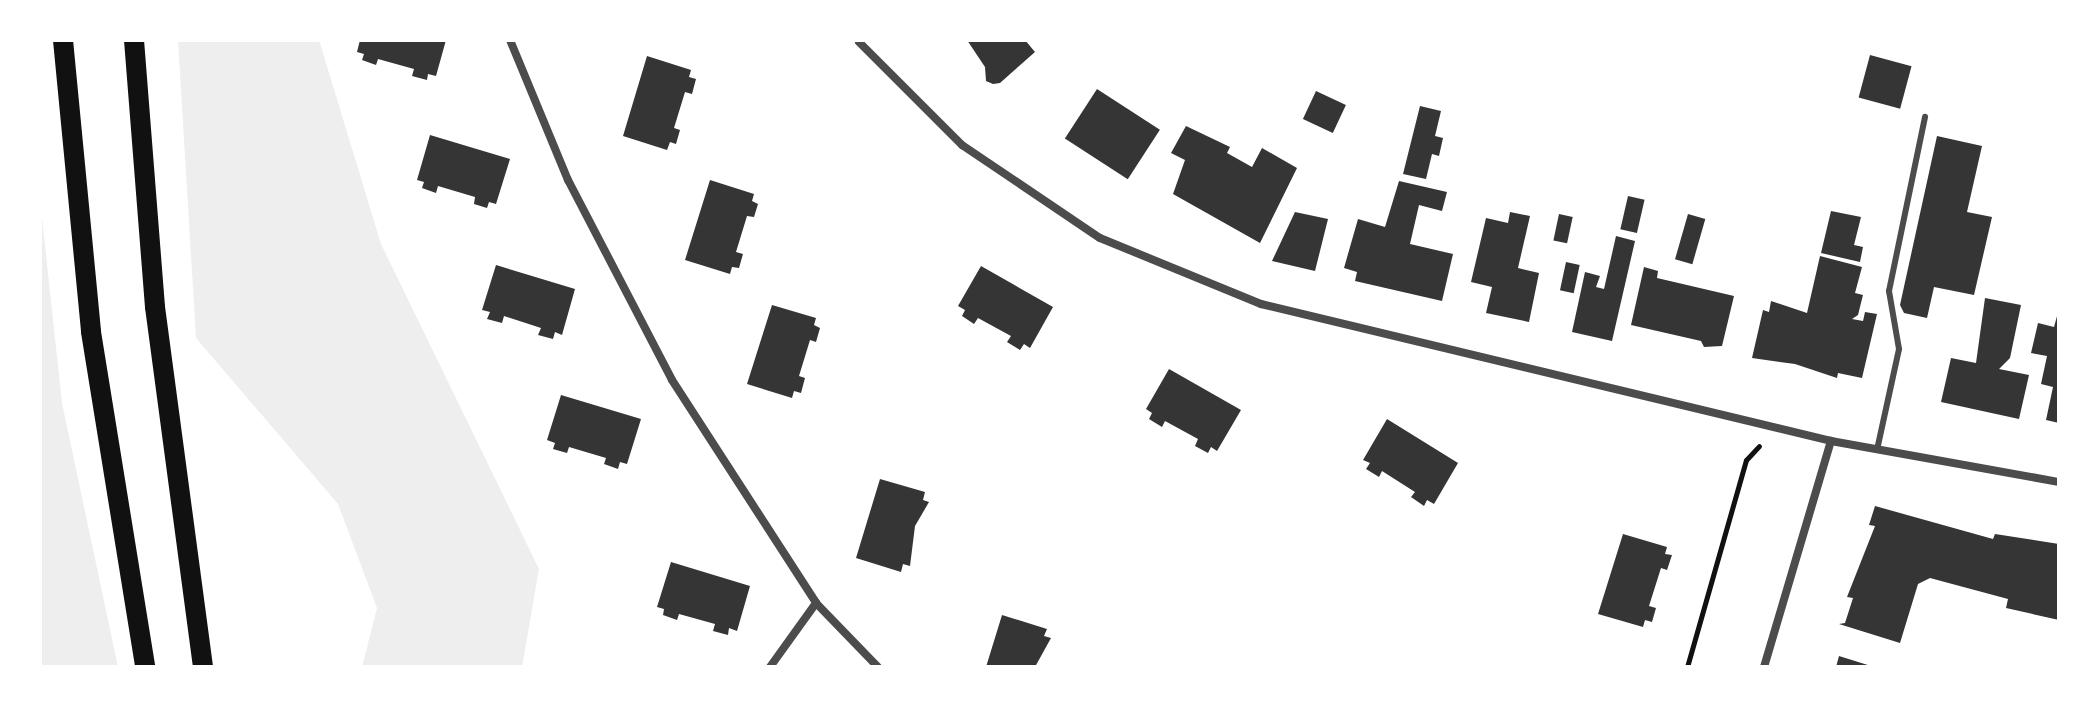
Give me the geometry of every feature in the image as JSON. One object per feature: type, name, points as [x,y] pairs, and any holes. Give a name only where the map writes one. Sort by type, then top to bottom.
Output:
[{"type":"main road","points":[[63,40],[91,332],[145,667]]},
{"type":"main road","points":[[134,40],[155,307],[203,667]]},
{"type":"street","points":[[510,40],[568,180],[672,380],[816,603],[878,667]]},
{"type":"street","points":[[859,42],[962,145],[1100,238],[1261,304],[1831,441],[2059,482]]},
{"type":"street","points":[[1764,667],[1831,441]]},
{"type":"street","points":[[770,667],[816,603]]},
{"type":"lane","points":[[1877,450],[1899,349],[1889,291],[1925,117]]},
{"type":"path","points":[[1687,667],[1746,460],[1777,427]]},
{"type":"shaded area","points":[[178,40],[319,40],[381,244],[539,569],[522,667],[362,667],[377,608],[338,504],[196,338]]},
{"type":"shaded area","points":[[40,199],[62,403],[118,667],[40,667]]},
{"type":"building","points":[[360,40],[446,40],[436,76],[428,74],[427,80],[412,76],[414,69],[378,59],[376,65],[362,60],[364,54],[357,52]]},
{"type":"building","points":[[967,40],[1025,40],[1035,52],[1000,83],[993,84],[986,81],[985,67]]},
{"type":"building","points":[[1870,55],[1912,66],[1900,109],[1859,98]]},
{"type":"building","points":[[647,56],[691,70],[689,77],[696,79],[692,94],[685,92],[674,128],[680,130],[676,144],[670,142],[667,150],[623,136]]},
{"type":"building","points":[[1097,89],[1160,130],[1128,179],[1065,138]]},
{"type":"building","points":[[1316,91],[1346,105],[1333,133],[1303,119]]},
{"type":"building","points":[[1420,106],[1441,111],[1435,136],[1443,138],[1439,156],[1432,154],[1426,179],[1403,174]]},
{"type":"building","points":[[1186,126],[1230,147],[1227,153],[1252,167],[1262,148],[1297,168],[1260,243],[1173,194],[1185,160],[1171,153]]},
{"type":"building","points":[[430,135],[510,159],[496,204],[489,202],[487,208],[474,204],[475,197],[438,186],[436,193],[422,188],[424,182],[417,180]]},
{"type":"building","points":[[1937,136],[1982,146],[1967,212],[1992,217],[1974,295],[1934,287],[1927,318],[1904,313],[1900,305]]},
{"type":"building","points":[[710,180],[754,194],[752,201],[758,204],[754,217],[747,216],[736,252],[743,254],[739,268],[732,267],[730,274],[685,260]]},
{"type":"building","points":[[1399,181],[1447,192],[1442,211],[1419,205],[1410,244],[1453,254],[1442,301],[1355,281],[1357,272],[1344,268],[1358,219],[1385,227]]},
{"type":"building","points":[[1628,196],[1645,200],[1637,233],[1620,229]]},
{"type":"building","points":[[1831,211],[1861,217],[1854,245],[1863,247],[1860,262],[1821,253]]},
{"type":"building","points":[[1295,212],[1328,219],[1315,271],[1272,261]]},
{"type":"building","points":[[1510,212],[1530,216],[1518,268],[1539,273],[1529,322],[1486,313],[1492,287],[1471,282],[1486,218],[1508,223]]},
{"type":"building","points":[[1559,214],[1573,217],[1567,243],[1553,240]]},
{"type":"building","points":[[1688,214],[1705,219],[1692,264],[1675,259]]},
{"type":"building","points":[[1616,236],[1635,241],[1612,341],[1572,332],[1585,272],[1600,276],[1596,287],[1604,289]]},
{"type":"building","points":[[1820,256],[1862,267],[1855,293],[1863,295],[1858,315],[1852,319],[1863,321],[1865,312],[1877,314],[1862,378],[1838,373],[1837,378],[1795,364],[1752,358],[1763,310],[1769,312],[1771,301],[1807,313]]},
{"type":"building","points":[[1566,262],[1580,265],[1574,293],[1560,290]]},
{"type":"building","points":[[496,265],[575,289],[562,335],[555,332],[553,339],[538,335],[541,328],[504,316],[502,323],[487,319],[490,312],[482,310]]},
{"type":"building","points":[[981,266],[1053,307],[1030,348],[1024,344],[1020,350],[1007,342],[1011,336],[978,318],[974,324],[962,316],[965,310],[958,306]]},
{"type":"building","points":[[1644,267],[1658,271],[1657,278],[1734,296],[1722,346],[1704,347],[1701,341],[1631,325]]},
{"type":"building","points":[[1985,298],[2021,305],[2010,358],[1999,369],[2029,375],[2019,419],[1941,402],[1951,358],[1976,363]]},
{"type":"building","points":[[772,305],[816,318],[814,325],[820,328],[816,342],[810,340],[799,376],[805,378],[801,393],[794,391],[792,398],[747,384]]},
{"type":"building","points":[[2059,309],[2059,423],[2046,420],[2053,387],[2041,384],[2047,356],[2031,353],[2038,323],[2054,327]]},
{"type":"building","points":[[1169,369],[1241,410],[1217,451],[1211,447],[1208,453],[1195,446],[1198,439],[1165,421],[1162,427],[1149,419],[1152,413],[1146,409]]},
{"type":"building","points":[[561,395],[641,419],[627,464],[620,462],[618,469],[604,464],[606,458],[569,447],[567,453],[553,449],[555,443],[547,440]]},
{"type":"building","points":[[1387,419],[1458,463],[1434,504],[1427,500],[1424,506],[1411,497],[1415,492],[1382,471],[1379,477],[1366,469],[1370,463],[1363,460]]},
{"type":"building","points":[[880,479],[925,492],[923,500],[929,502],[915,526],[910,566],[903,564],[901,572],[856,558]]},
{"type":"building","points":[[1875,506],[1993,539],[1995,534],[2059,544],[2059,620],[2006,608],[2008,599],[1930,578],[1918,584],[1900,643],[1839,624],[1845,623],[1853,598],[1847,597],[1875,526],[1869,525]]},
{"type":"building","points":[[1623,534],[1667,547],[1665,554],[1672,555],[1667,570],[1661,568],[1649,606],[1656,608],[1652,622],[1645,620],[1643,627],[1598,614]]},
{"type":"building","points":[[671,562],[750,586],[737,631],[729,628],[728,635],[713,631],[715,624],[679,614],[677,620],[663,615],[664,609],[657,607]]},
{"type":"building","points":[[1002,615],[1047,629],[1044,636],[1051,638],[1035,667],[986,667]]},
{"type":"building","points":[[1839,656],[1871,666],[1871,667],[1836,667]]}]
